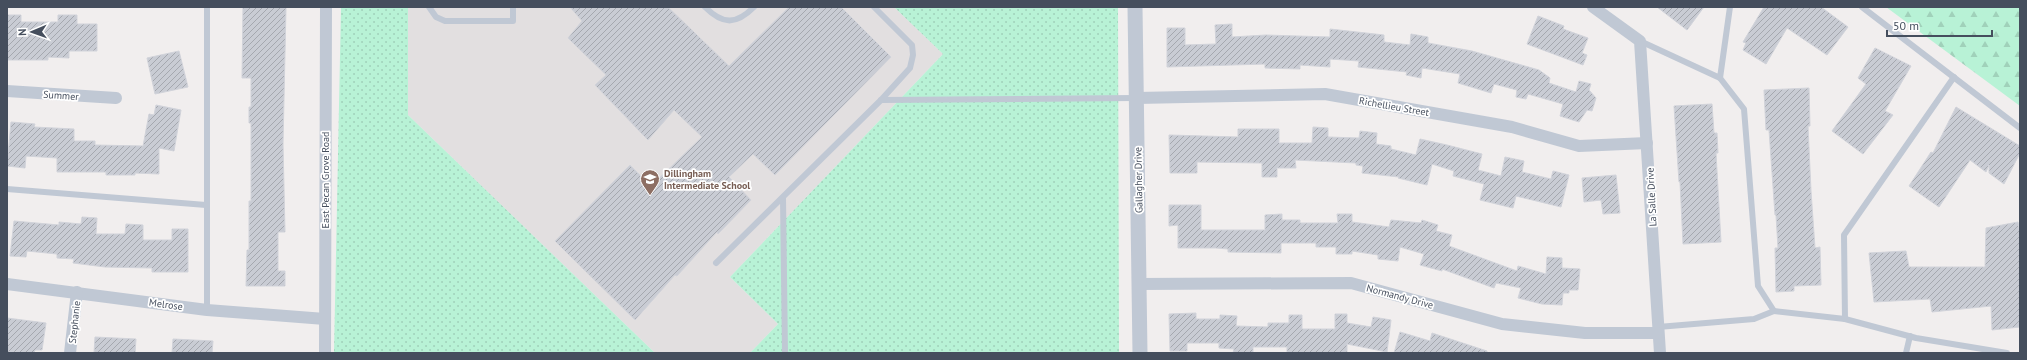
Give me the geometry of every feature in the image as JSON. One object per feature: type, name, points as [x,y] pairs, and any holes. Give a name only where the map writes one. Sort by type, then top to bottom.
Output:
[{"type":"street","name":"East Pecan Grove Road","points":[[325,353],[326,7]]},
{"type":"street","name":"Gallagher Drive","points":[[1135,7],[1140,353]]},
{"type":"street","points":[[1593,7],[1640,41]]},
{"type":"street","name":"La Salle Drive","points":[[1640,41],[1660,353]]},
{"type":"street","name":"Summer","points":[[7,91],[116,98]]},
{"type":"street","name":"Richellieu Street","points":[[1137,98],[1325,94],[1512,127],[1579,146],[1647,143]]},
{"type":"street","name":"Normandy Drive","points":[[1139,284],[1351,283],[1502,324],[1586,333],[1658,330]]},
{"type":"street","name":"Melrose","points":[[7,284],[206,310],[325,319]]},
{"type":"street","name":"Stephanie","points":[[70,353],[77,292]]},
{"type":"lane","points":[[206,310],[207,7]]},
{"type":"lane","points":[[429,7],[436,17],[445,21],[513,21],[513,7]]},
{"type":"lane","points":[[705,7],[722,20],[734,21],[745,16],[754,7]]},
{"type":"lane","points":[[716,263],[881,100],[910,68],[913,55],[912,45],[874,7]]},
{"type":"lane","points":[[1720,78],[1730,7]]},
{"type":"lane","points":[[1862,7],[2020,128]]},
{"type":"lane","points":[[1640,41],[1720,78],[1744,109],[1758,286],[1774,311]]},
{"type":"lane","points":[[1845,319],[1844,235],[1954,77]]},
{"type":"lane","points":[[881,100],[1137,98]]},
{"type":"lane","points":[[7,189],[206,205]]},
{"type":"lane","points":[[783,198],[785,353]]},
{"type":"lane","points":[[1658,330],[1754,319],[1774,311],[1845,319],[1910,336],[2007,353]]},
{"type":"lane","points":[[1906,353],[1910,336]]},
{"type":"shaded area","name":"Dillingham Intermediate School","points":[[408,7],[894,7],[943,54],[730,277],[778,324],[750,353],[655,353],[408,115]]},
{"type":"green space","points":[[341,7],[408,7],[408,115],[655,353],[334,353]]},
{"type":"green space","points":[[894,7],[1118,7],[1119,353],[750,353],[778,324],[730,277],[943,54]]},
{"type":"green space","points":[[1886,7],[2020,7],[2020,106]]},
{"type":"building","points":[[243,7],[286,7],[283,144],[285,232],[278,232],[278,271],[285,271],[285,286],[246,286],[247,250],[249,250],[249,201],[251,201],[251,123],[249,123],[249,107],[251,107],[251,78],[242,78]]},
{"type":"building","points":[[570,7],[668,7],[729,66],[789,7],[841,7],[891,57],[775,175],[753,154],[729,177],[751,200],[718,234],[717,232],[677,276],[675,275],[635,320],[555,241],[630,165],[651,186],[702,137],[674,110],[648,140],[595,85],[606,75],[568,38],[582,21]]},
{"type":"building","points":[[1657,7],[1704,7],[1687,30]]},
{"type":"building","points":[[1764,7],[1821,7],[1848,27],[1827,55],[1787,28],[1766,64],[1743,50],[1746,43],[1743,42]]},
{"type":"building","points":[[7,15],[21,15],[21,22],[58,22],[58,15],[77,15],[77,24],[97,24],[97,51],[69,51],[69,58],[48,57],[48,60],[7,60]]},
{"type":"building","points":[[1538,16],[1564,26],[1563,29],[1588,38],[1582,53],[1587,55],[1583,65],[1527,44]]},
{"type":"building","points":[[1232,24],[1232,37],[1266,35],[1330,37],[1330,29],[1384,35],[1384,42],[1410,45],[1411,34],[1428,37],[1428,43],[1472,51],[1539,70],[1550,78],[1549,83],[1576,92],[1579,81],[1591,84],[1589,90],[1596,98],[1592,111],[1587,110],[1579,122],[1560,116],[1563,104],[1528,94],[1526,99],[1516,97],[1517,90],[1494,84],[1491,93],[1458,83],[1460,74],[1422,68],[1421,78],[1406,75],[1407,72],[1358,67],[1359,61],[1330,59],[1330,67],[1300,65],[1300,69],[1265,68],[1265,64],[1167,67],[1167,28],[1185,28],[1185,45],[1216,44],[1215,25]]},
{"type":"building","points":[[1875,48],[1911,66],[1885,111],[1893,115],[1863,154],[1832,131],[1866,84],[1858,78]]},
{"type":"building","points":[[179,51],[188,87],[155,94],[147,58]]},
{"type":"building","points":[[1809,88],[1810,126],[1808,126],[1811,191],[1815,248],[1820,247],[1821,285],[1794,286],[1794,291],[1776,292],[1775,248],[1778,248],[1769,130],[1766,130],[1764,90]]},
{"type":"building","points":[[1712,104],[1714,133],[1717,133],[1718,153],[1716,153],[1721,242],[1683,244],[1674,106]]},
{"type":"building","points":[[156,105],[181,110],[174,151],[159,148],[159,174],[135,173],[135,175],[106,175],[106,172],[57,172],[57,158],[26,156],[25,168],[7,166],[11,122],[35,124],[34,127],[74,129],[74,141],[95,141],[95,145],[143,146],[149,114],[154,115]]},
{"type":"building","points":[[1956,107],[2020,146],[2020,153],[2004,184],[1989,173],[1989,165],[1986,172],[1970,160],[1939,207],[1909,186],[1931,152],[1933,153]]},
{"type":"building","points":[[1313,127],[1328,128],[1328,137],[1359,138],[1360,131],[1377,133],[1376,144],[1391,146],[1391,149],[1416,155],[1420,139],[1482,154],[1478,170],[1501,176],[1505,157],[1524,161],[1522,172],[1551,179],[1553,171],[1569,175],[1561,207],[1516,196],[1513,208],[1480,200],[1484,184],[1453,176],[1454,171],[1432,164],[1427,185],[1398,178],[1399,177],[1362,173],[1363,166],[1356,165],[1356,163],[1295,160],[1296,168],[1277,168],[1277,177],[1262,177],[1262,163],[1197,162],[1197,173],[1170,173],[1169,135],[1238,137],[1238,129],[1279,129],[1279,143],[1312,143]]},
{"type":"building","points":[[1616,175],[1620,213],[1603,214],[1601,200],[1584,202],[1582,178]]},
{"type":"building","points":[[1169,205],[1201,205],[1201,230],[1265,230],[1265,215],[1282,214],[1282,220],[1300,220],[1300,223],[1338,223],[1337,214],[1352,214],[1352,222],[1389,227],[1391,220],[1421,223],[1422,220],[1438,225],[1436,231],[1452,235],[1449,246],[1517,271],[1518,266],[1546,274],[1547,257],[1562,258],[1562,268],[1580,269],[1578,290],[1569,290],[1569,293],[1563,293],[1562,305],[1542,304],[1518,298],[1521,288],[1496,283],[1494,288],[1442,269],[1442,271],[1420,265],[1424,254],[1400,247],[1398,261],[1378,259],[1378,255],[1352,251],[1352,254],[1336,254],[1336,247],[1316,247],[1316,243],[1281,243],[1281,253],[1228,252],[1228,249],[1216,248],[1178,248],[1178,225],[1169,226]]},
{"type":"building","points":[[82,217],[97,218],[96,234],[125,234],[126,224],[143,225],[143,240],[172,240],[172,229],[188,229],[188,272],[152,272],[152,268],[105,267],[73,263],[74,259],[57,258],[57,254],[27,251],[26,257],[10,256],[14,221],[59,225],[59,222],[81,224]]},
{"type":"building","points":[[2018,222],[2020,235],[2020,327],[1992,330],[1991,306],[1932,312],[1930,299],[1874,302],[1869,253],[1906,251],[1909,267],[1985,267],[1986,228]]},
{"type":"building","points":[[1196,313],[1196,319],[1220,319],[1220,315],[1237,316],[1236,326],[1268,327],[1268,323],[1289,323],[1289,315],[1302,315],[1302,329],[1335,329],[1335,314],[1347,314],[1347,323],[1371,327],[1373,317],[1391,320],[1387,352],[1347,344],[1347,353],[1287,353],[1287,347],[1253,347],[1253,353],[1233,353],[1234,349],[1219,348],[1219,343],[1187,343],[1187,351],[1170,351],[1169,314]]},
{"type":"building","points":[[7,318],[46,323],[42,350],[35,350],[34,353],[7,352]]},
{"type":"building","points":[[1400,332],[1430,341],[1432,333],[1487,351],[1487,353],[1394,353]]},
{"type":"building","points":[[95,337],[136,339],[135,353],[94,353]]},
{"type":"building","points":[[173,339],[213,341],[212,353],[172,353]]},
{"type":"place","name":"Dillingham Intermediate School","points":[[650,196]]}]
